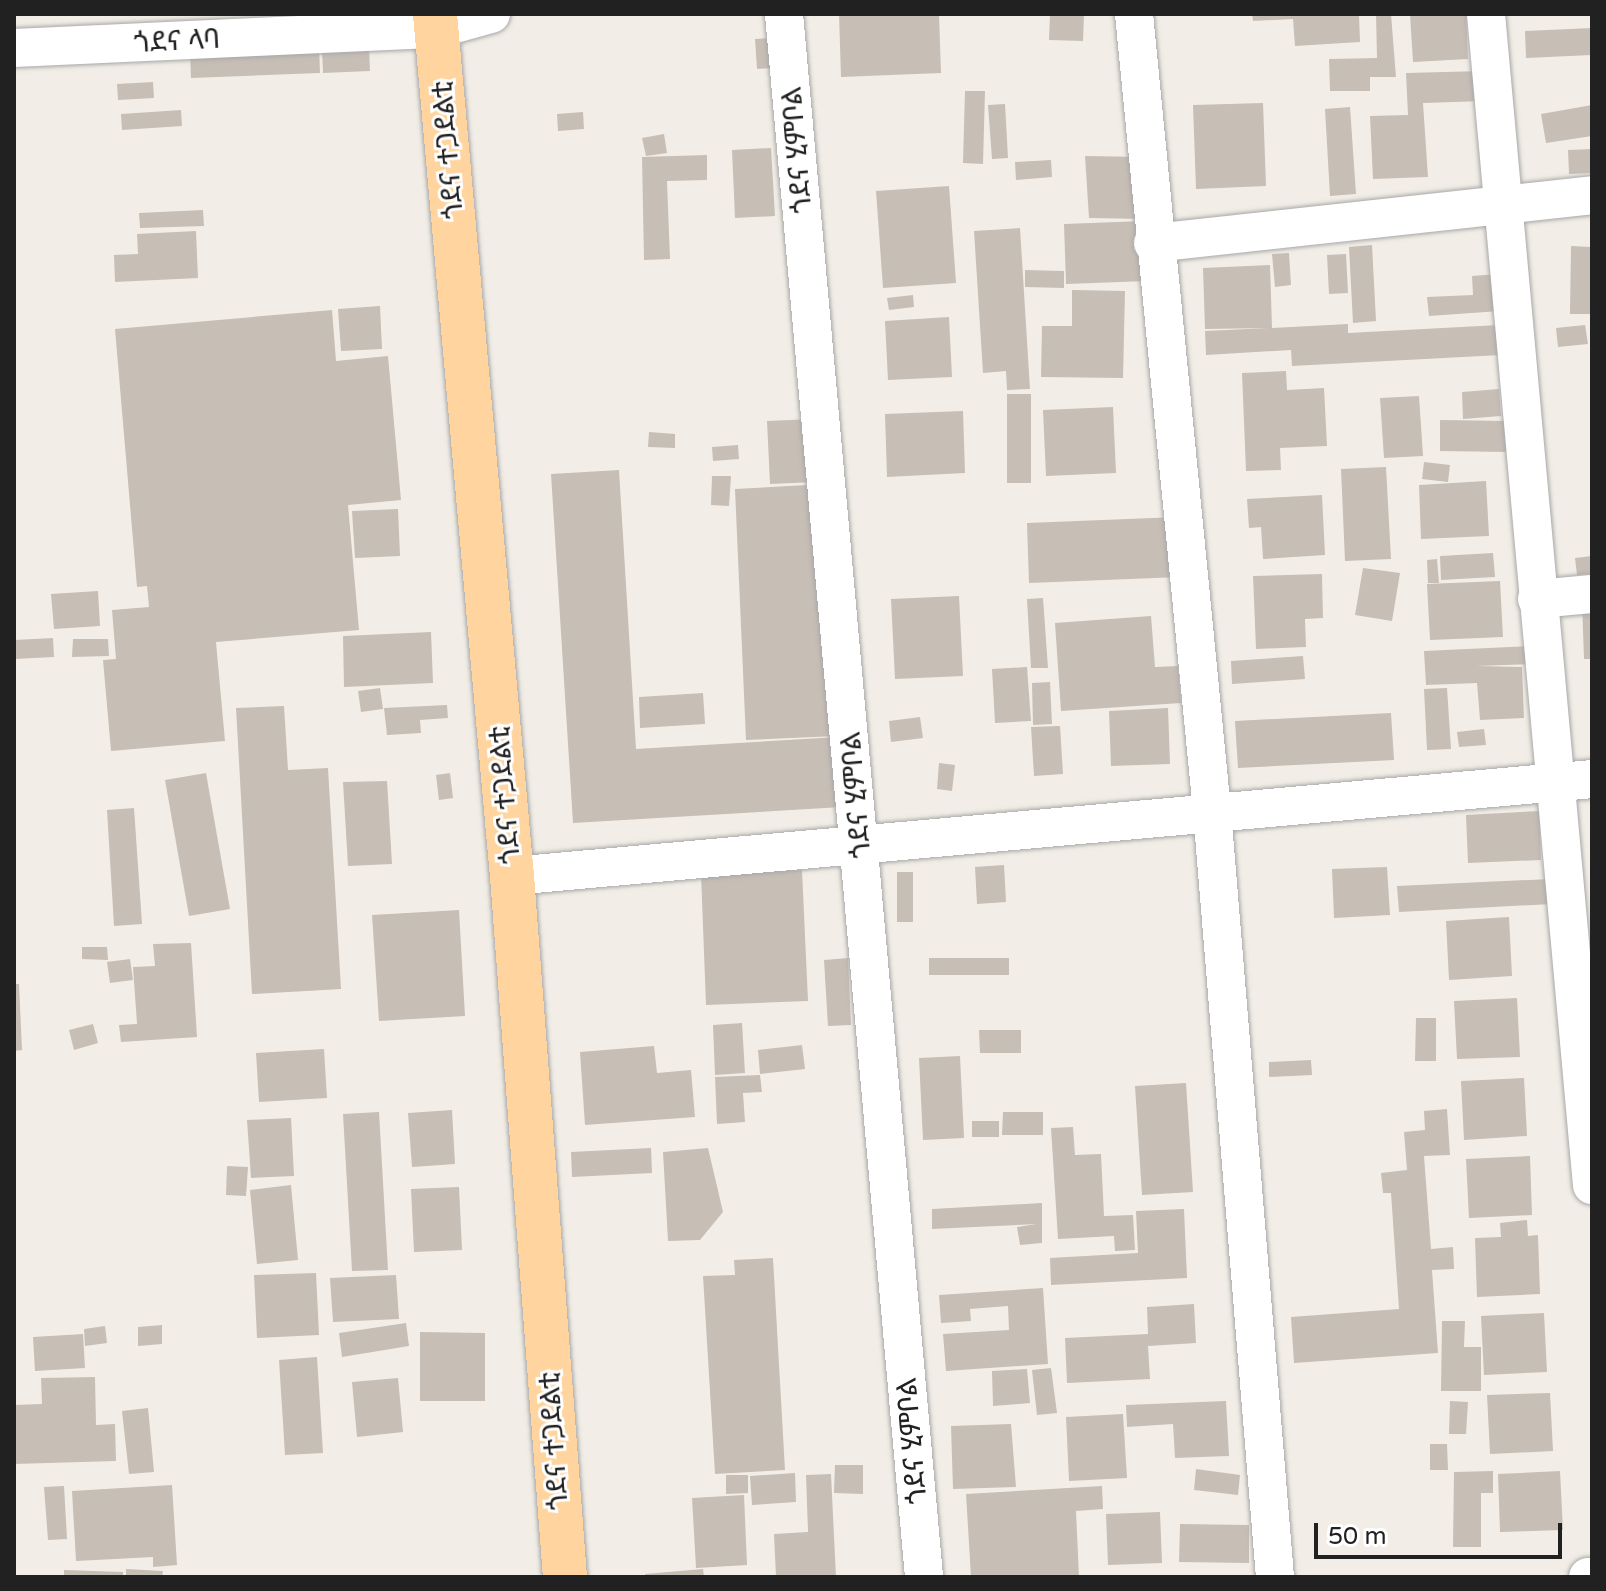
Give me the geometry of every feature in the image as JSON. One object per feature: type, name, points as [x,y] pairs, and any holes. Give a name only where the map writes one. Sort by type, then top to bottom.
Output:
[{"type":"main road","name":"ጎደና ተጋደልቲ","points":[[436,22],[512,876],[565,1577]]},
{"type":"street","name":"ጎደና ላባ","points":[[14,48],[436,22],[491,14]]},
{"type":"street","name":"ጎደና ሂምቦል","points":[[784,14],[861,843],[924,1577]]},
{"type":"street","points":[[1134,14],[1153,243],[1212,811],[1275,1577]]},
{"type":"street","points":[[1486,14],[1537,599],[1576,781],[1592,1185]]},
{"type":"street","points":[[1153,243],[1592,195]]},
{"type":"street","points":[[1537,599],[1592,594]]},
{"type":"street","points":[[512,876],[1212,811],[1576,781]]},
{"type":"building","points":[[839,14],[939,14],[941,73],[841,77]]},
{"type":"building","points":[[1050,14],[1084,14],[1083,41],[1049,40]]},
{"type":"building","points":[[1252,14],[1359,14],[1360,42],[1295,46],[1293,19],[1253,21]]},
{"type":"building","points":[[1376,14],[1391,14],[1396,77],[1370,77],[1370,91],[1330,91],[1329,59],[1377,58]]},
{"type":"building","points":[[1410,14],[1466,14],[1468,59],[1413,62]]},
{"type":"building","points":[[1592,28],[1592,55],[1526,58],[1525,31]]},
{"type":"building","points":[[771,38],[772,68],[757,69],[755,39]]},
{"type":"building","points":[[319,46],[320,73],[191,78],[190,51]]},
{"type":"building","points":[[369,47],[370,71],[323,73],[322,49]]},
{"type":"building","points":[[1483,71],[1484,101],[1423,103],[1428,177],[1373,179],[1370,116],[1408,115],[1406,73]]},
{"type":"building","points":[[153,82],[154,98],[118,100],[117,84]]},
{"type":"building","points":[[965,91],[985,91],[983,164],[963,163]]},
{"type":"building","points":[[1263,103],[1266,186],[1196,189],[1193,105]]},
{"type":"building","points":[[1005,104],[1008,158],[992,159],[988,105]]},
{"type":"building","points":[[1592,105],[1592,136],[1546,143],[1541,114]]},
{"type":"building","points":[[1350,107],[1356,194],[1330,196],[1325,109]]},
{"type":"building","points":[[181,110],[182,126],[122,130],[121,114]]},
{"type":"building","points":[[583,112],[584,129],[558,131],[557,114]]},
{"type":"building","points":[[664,134],[667,153],[646,156],[642,138]]},
{"type":"building","points":[[771,148],[775,216],[735,218],[732,150]]},
{"type":"building","points":[[1592,149],[1592,173],[1569,174],[1568,150]]},
{"type":"building","points":[[707,155],[707,180],[667,181],[670,259],[644,260],[642,157]]},
{"type":"building","points":[[1085,156],[1145,157],[1144,219],[1089,218]]},
{"type":"building","points":[[1051,160],[1052,177],[1016,180],[1015,162]]},
{"type":"building","points":[[949,186],[956,283],[883,288],[876,191]]},
{"type":"building","points":[[203,210],[204,226],[140,228],[139,213]]},
{"type":"building","points":[[1144,221],[1147,281],[1066,284],[1064,224]]},
{"type":"building","points":[[1020,228],[1030,389],[1007,390],[1006,371],[983,373],[974,231]]},
{"type":"building","points":[[196,231],[198,278],[115,282],[114,255],[138,254],[137,234]]},
{"type":"building","points":[[1372,245],[1376,321],[1353,323],[1349,247]]},
{"type":"building","points":[[1571,246],[1592,247],[1592,314],[1570,314]]},
{"type":"building","points":[[1289,253],[1291,285],[1275,287],[1272,254]]},
{"type":"building","points":[[1346,254],[1348,293],[1329,294],[1327,255]]},
{"type":"building","points":[[1270,265],[1272,328],[1348,324],[1348,333],[1499,325],[1501,355],[1292,366],[1291,350],[1206,355],[1205,331],[1269,328],[1205,329],[1203,268]]},
{"type":"building","points":[[1025,270],[1064,271],[1064,288],[1025,287]]},
{"type":"building","points":[[1498,274],[1500,311],[1429,316],[1427,297],[1473,295],[1472,276]]},
{"type":"building","points":[[1072,290],[1125,291],[1123,378],[1041,377],[1042,326],[1072,326]]},
{"type":"building","points":[[913,295],[914,307],[889,310],[887,298]]},
{"type":"building","points":[[380,306],[382,349],[341,351],[338,309]]},
{"type":"building","points":[[332,310],[336,361],[388,356],[401,500],[348,505],[359,630],[216,642],[225,741],[111,751],[103,660],[116,659],[112,610],[149,607],[147,586],[137,587],[115,329]]},
{"type":"building","points":[[949,317],[952,377],[888,380],[885,321]]},
{"type":"building","points":[[1585,325],[1588,344],[1558,347],[1556,328]]},
{"type":"building","points":[[1286,371],[1287,390],[1324,388],[1327,446],[1280,448],[1281,470],[1246,471],[1242,373]]},
{"type":"building","points":[[1499,389],[1501,416],[1463,419],[1462,392]]},
{"type":"building","points":[[1007,394],[1031,394],[1031,483],[1007,483]]},
{"type":"building","points":[[1419,396],[1423,456],[1384,458],[1380,398]]},
{"type":"building","points":[[1113,407],[1116,473],[1046,476],[1043,410]]},
{"type":"building","points":[[963,411],[965,473],[887,477],[885,414]]},
{"type":"building","points":[[813,419],[816,482],[770,484],[767,421]]},
{"type":"building","points":[[1440,420],[1507,421],[1506,452],[1440,451]]},
{"type":"building","points":[[649,432],[675,434],[675,448],[648,447]]},
{"type":"building","points":[[738,445],[739,459],[713,461],[712,447]]},
{"type":"building","points":[[1424,462],[1450,465],[1448,482],[1422,479]]},
{"type":"building","points":[[1386,467],[1391,559],[1345,561],[1341,469]]},
{"type":"building","points":[[619,470],[636,749],[838,737],[842,807],[573,823],[551,474]]},
{"type":"building","points":[[712,476],[731,476],[729,506],[711,505]]},
{"type":"building","points":[[1486,481],[1489,536],[1421,539],[1419,485]]},
{"type":"building","points":[[825,484],[837,736],[746,740],[735,489]]},
{"type":"building","points":[[1322,495],[1325,555],[1263,559],[1261,527],[1249,528],[1247,499]]},
{"type":"building","points":[[398,509],[400,556],[355,558],[352,511]]},
{"type":"building","points":[[1178,517],[1180,577],[1029,583],[1027,523]]},
{"type":"building","points":[[1493,553],[1495,577],[1441,580],[1440,556]]},
{"type":"building","points":[[1592,556],[1592,574],[1577,575],[1575,558]]},
{"type":"building","points":[[1437,559],[1439,583],[1428,583],[1427,560]]},
{"type":"building","points":[[1363,568],[1400,573],[1392,621],[1355,615]]},
{"type":"building","points":[[1322,574],[1323,618],[1305,619],[1306,647],[1256,649],[1253,576]]},
{"type":"building","points":[[1500,581],[1503,637],[1430,640],[1427,584]]},
{"type":"building","points":[[98,591],[100,626],[54,629],[51,594]]},
{"type":"building","points":[[959,596],[963,676],[895,679],[891,599]]},
{"type":"building","points":[[1043,598],[1048,668],[1031,668],[1027,599]]},
{"type":"building","points":[[1582,602],[1592,602],[1592,659],[1584,659]]},
{"type":"building","points":[[1151,616],[1155,667],[1178,666],[1181,703],[1061,711],[1055,623]]},
{"type":"building","points":[[431,632],[433,683],[344,687],[343,636]]},
{"type":"building","points":[[53,638],[54,657],[14,659],[14,640]]},
{"type":"building","points":[[73,639],[108,639],[109,656],[72,657]]},
{"type":"building","points":[[1529,646],[1530,664],[1476,666],[1522,667],[1524,718],[1480,720],[1477,683],[1426,685],[1424,651]]},
{"type":"building","points":[[1303,656],[1305,679],[1232,684],[1231,661]]},
{"type":"building","points":[[1027,667],[1031,721],[995,723],[992,669]]},
{"type":"building","points":[[1050,682],[1052,724],[1033,725],[1032,683]]},
{"type":"building","points":[[380,688],[383,709],[361,712],[358,691]]},
{"type":"building","points":[[1447,688],[1451,749],[1427,750],[1424,689]]},
{"type":"building","points":[[703,693],[705,724],[640,728],[639,697]]},
{"type":"building","points":[[447,705],[448,718],[420,720],[421,733],[387,735],[384,708]]},
{"type":"building","points":[[284,706],[288,770],[328,768],[341,989],[252,994],[236,708]]},
{"type":"building","points":[[1168,708],[1170,764],[1111,766],[1109,711]]},
{"type":"building","points":[[1391,713],[1394,760],[1238,768],[1235,721]]},
{"type":"building","points":[[920,717],[923,738],[891,742],[889,721]]},
{"type":"building","points":[[1060,726],[1063,774],[1034,776],[1031,727]]},
{"type":"building","points":[[1484,729],[1486,745],[1459,747],[1457,732]]},
{"type":"building","points":[[939,763],[955,765],[952,791],[937,789]]},
{"type":"building","points":[[206,773],[230,909],[189,916],[165,780]]},
{"type":"building","points":[[450,773],[453,798],[439,800],[436,775]]},
{"type":"building","points":[[387,781],[392,864],[348,866],[343,782]]},
{"type":"building","points":[[134,808],[142,924],[114,926],[107,810]]},
{"type":"building","points":[[1539,811],[1541,860],[1468,863],[1466,815]]},
{"type":"building","points":[[1004,865],[1006,902],[977,904],[975,867]]},
{"type":"building","points":[[1387,867],[1390,915],[1334,918],[1332,869]]},
{"type":"building","points":[[802,870],[808,1001],[706,1005],[701,874]]},
{"type":"building","points":[[897,872],[913,872],[913,922],[897,922]]},
{"type":"building","points":[[1550,879],[1552,904],[1399,912],[1397,886]]},
{"type":"building","points":[[459,910],[465,1016],[379,1021],[372,915]]},
{"type":"building","points":[[1509,917],[1512,976],[1449,980],[1446,921]]},
{"type":"building","points":[[191,943],[197,1037],[121,1042],[119,1025],[137,1024],[133,967],[155,966],[153,944]]},
{"type":"building","points":[[82,947],[107,947],[108,960],[82,959]]},
{"type":"building","points":[[848,958],[851,1025],[828,1026],[824,960]]},
{"type":"building","points":[[929,958],[1009,958],[1009,975],[929,975]]},
{"type":"building","points":[[130,959],[133,980],[110,983],[107,962]]},
{"type":"building","points":[[14,984],[19,984],[22,1050],[14,1051]]},
{"type":"building","points":[[1517,998],[1520,1057],[1457,1059],[1454,1001]]},
{"type":"building","points":[[1416,1018],[1436,1018],[1436,1061],[1415,1061]]},
{"type":"building","points":[[742,1023],[745,1073],[715,1075],[713,1025]]},
{"type":"building","points":[[93,1024],[98,1043],[74,1050],[69,1030]]},
{"type":"building","points":[[979,1030],[1021,1030],[1021,1053],[980,1053]]},
{"type":"building","points":[[802,1045],[805,1069],[760,1074],[758,1050]]},
{"type":"building","points":[[654,1046],[657,1073],[691,1070],[695,1117],[585,1125],[580,1052]]},
{"type":"building","points":[[324,1049],[327,1098],[259,1102],[256,1053]]},
{"type":"building","points":[[960,1056],[964,1138],[923,1140],[919,1058]]},
{"type":"building","points":[[1311,1060],[1312,1075],[1269,1077],[1269,1062]]},
{"type":"building","points":[[760,1075],[762,1092],[743,1093],[745,1122],[717,1124],[715,1077]]},
{"type":"building","points":[[1524,1078],[1527,1136],[1464,1140],[1461,1081]]},
{"type":"building","points":[[1186,1083],[1193,1192],[1142,1195],[1135,1086]]},
{"type":"building","points":[[1447,1109],[1450,1155],[1424,1156],[1431,1249],[1453,1247],[1454,1269],[1432,1270],[1438,1353],[1294,1363],[1291,1317],[1399,1309],[1391,1193],[1383,1193],[1381,1173],[1407,1170],[1404,1132],[1425,1130],[1424,1111]]},
{"type":"building","points":[[452,1110],[455,1164],[412,1167],[408,1113]]},
{"type":"building","points":[[379,1112],[388,1270],[352,1271],[343,1114]]},
{"type":"building","points":[[1003,1112],[1043,1112],[1043,1135],[1002,1135]]},
{"type":"building","points":[[291,1118],[294,1176],[251,1178],[247,1120]]},
{"type":"building","points":[[972,1121],[999,1121],[999,1137],[972,1137]]},
{"type":"building","points":[[1073,1127],[1075,1155],[1101,1154],[1104,1216],[1133,1215],[1135,1250],[1115,1251],[1114,1236],[1058,1239],[1051,1128]]},
{"type":"building","points":[[651,1148],[652,1173],[572,1177],[571,1152]]},
{"type":"building","points":[[708,1148],[723,1212],[700,1240],[668,1241],[663,1152]]},
{"type":"building","points":[[1530,1156],[1532,1215],[1469,1218],[1466,1159]]},
{"type":"building","points":[[227,1166],[248,1167],[246,1196],[226,1195]]},
{"type":"building","points":[[291,1185],[298,1260],[257,1264],[250,1190]]},
{"type":"building","points":[[459,1187],[462,1250],[414,1252],[411,1189]]},
{"type":"building","points":[[1042,1203],[1042,1243],[1020,1245],[1017,1227],[1037,1224],[932,1229],[932,1209]]},
{"type":"building","points":[[1184,1209],[1187,1278],[1051,1285],[1050,1258],[1138,1253],[1136,1211]]},
{"type":"building","points":[[1527,1220],[1528,1236],[1538,1235],[1540,1294],[1477,1297],[1475,1238],[1501,1237],[1500,1223]]},
{"type":"building","points":[[773,1258],[785,1470],[715,1474],[703,1276],[735,1275],[734,1260]]},
{"type":"building","points":[[316,1273],[319,1335],[257,1338],[254,1275]]},
{"type":"building","points":[[396,1275],[399,1319],[333,1322],[330,1278]]},
{"type":"building","points":[[1043,1288],[1048,1364],[946,1371],[943,1334],[1009,1330],[1008,1306],[970,1309],[971,1321],[941,1323],[939,1295]]},
{"type":"building","points":[[1194,1304],[1196,1343],[1148,1346],[1150,1379],[1067,1383],[1065,1338],[1148,1334],[1147,1307]]},
{"type":"building","points":[[1544,1313],[1547,1372],[1484,1375],[1481,1316]]},
{"type":"building","points":[[1442,1321],[1465,1321],[1464,1347],[1481,1347],[1481,1391],[1441,1391]]},
{"type":"building","points":[[406,1323],[409,1346],[342,1357],[339,1333]]},
{"type":"building","points":[[162,1325],[162,1344],[138,1346],[138,1327]]},
{"type":"building","points":[[105,1326],[107,1343],[85,1346],[84,1329]]},
{"type":"building","points":[[420,1332],[485,1333],[485,1401],[420,1401]]},
{"type":"building","points":[[83,1334],[85,1368],[35,1371],[33,1337]]},
{"type":"building","points":[[317,1357],[323,1453],[285,1455],[279,1360]]},
{"type":"building","points":[[1051,1368],[1057,1413],[1037,1415],[1032,1370]]},
{"type":"building","points":[[1027,1369],[1030,1403],[993,1406],[992,1371]]},
{"type":"building","points":[[95,1377],[96,1425],[115,1424],[116,1461],[14,1464],[14,1405],[42,1404],[41,1378]]},
{"type":"building","points":[[398,1378],[403,1432],[357,1437],[352,1382]]},
{"type":"building","points":[[1550,1393],[1553,1451],[1490,1454],[1487,1395]]},
{"type":"building","points":[[1226,1401],[1229,1456],[1175,1458],[1173,1424],[1127,1427],[1126,1405]]},
{"type":"building","points":[[1450,1401],[1468,1402],[1466,1434],[1449,1434]]},
{"type":"building","points":[[148,1408],[154,1472],[129,1474],[122,1411]]},
{"type":"building","points":[[1123,1414],[1127,1478],[1069,1481],[1066,1417]]},
{"type":"building","points":[[1011,1424],[1016,1487],[953,1489],[951,1426]]},
{"type":"building","points":[[1430,1444],[1447,1444],[1448,1470],[1430,1470]]},
{"type":"building","points":[[835,1465],[863,1465],[863,1494],[834,1493]]},
{"type":"building","points":[[1196,1469],[1240,1475],[1238,1495],[1194,1490]]},
{"type":"building","points":[[1493,1471],[1493,1493],[1481,1493],[1481,1547],[1453,1547],[1454,1472]]},
{"type":"building","points":[[1560,1471],[1563,1530],[1500,1532],[1498,1474]]},
{"type":"building","points":[[795,1473],[796,1502],[752,1505],[750,1476]]},
{"type":"building","points":[[831,1474],[836,1577],[776,1577],[774,1534],[808,1532],[806,1475]]},
{"type":"building","points":[[726,1475],[748,1475],[748,1493],[726,1494]]},
{"type":"building","points":[[172,1485],[177,1565],[153,1567],[153,1557],[76,1561],[72,1491]]},
{"type":"building","points":[[64,1486],[67,1539],[48,1540],[44,1487]]},
{"type":"building","points":[[1102,1486],[1103,1509],[1076,1511],[1079,1577],[971,1577],[966,1494]]},
{"type":"building","points":[[744,1495],[747,1565],[696,1568],[692,1498]]},
{"type":"building","points":[[1160,1512],[1162,1563],[1108,1565],[1106,1514]]},
{"type":"building","points":[[1180,1524],[1249,1525],[1249,1563],[1179,1562]]},
{"type":"building","points":[[126,1569],[163,1571],[162,1577],[126,1577]]},
{"type":"building","points":[[703,1569],[704,1577],[645,1577],[645,1574]]},
{"type":"building","points":[[64,1570],[123,1572],[123,1577],[64,1577]]}]
